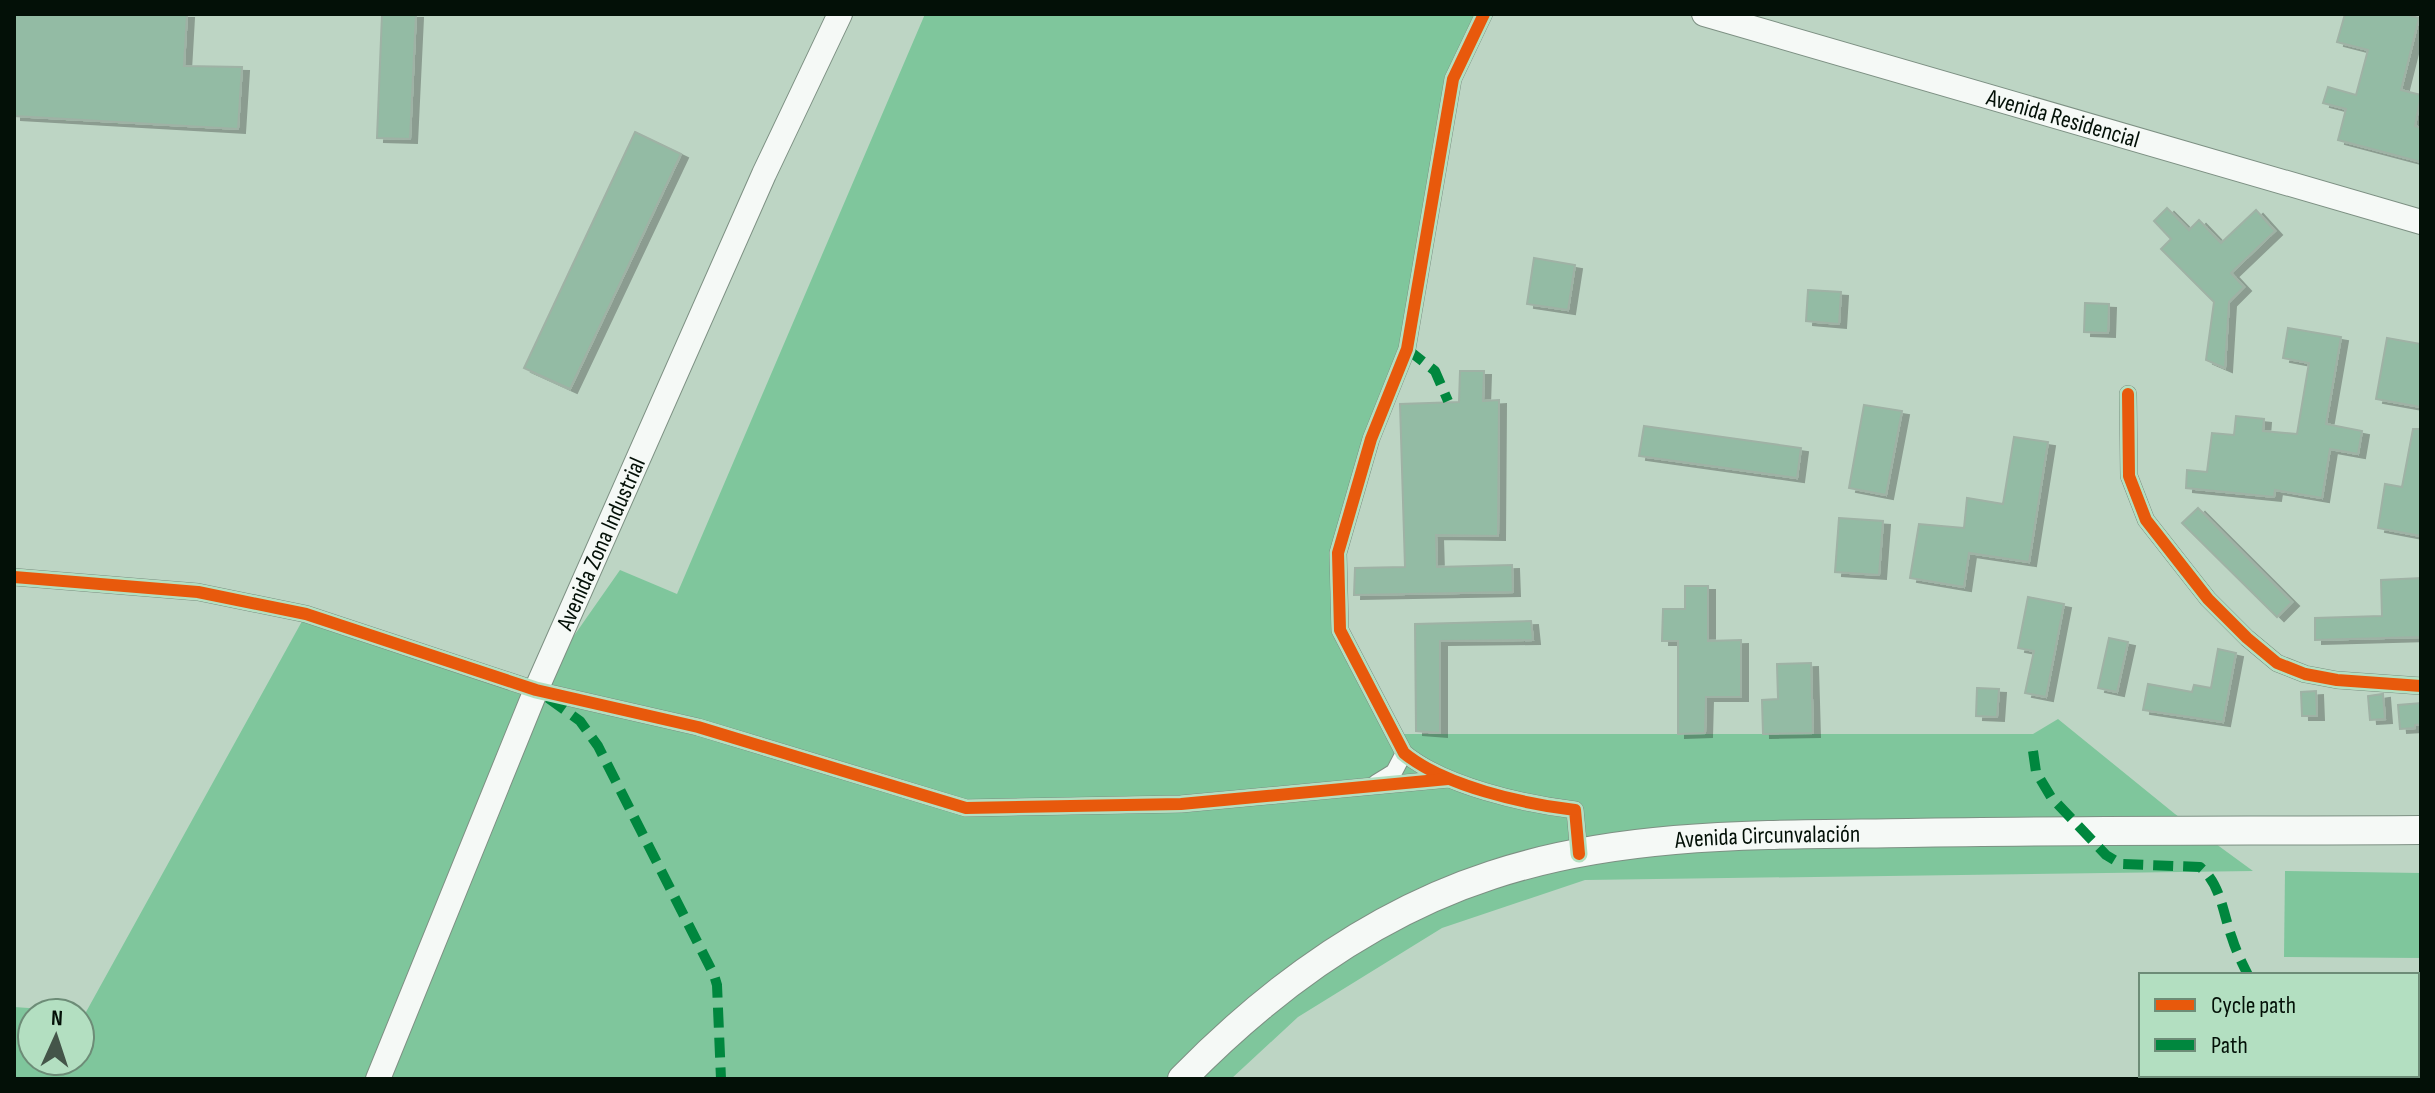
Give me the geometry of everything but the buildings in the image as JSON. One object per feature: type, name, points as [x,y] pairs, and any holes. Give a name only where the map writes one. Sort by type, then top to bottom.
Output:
[{"type":"highway","name":"Avenida Circunvalación","points":[[1182,1079],[1227,1033],[1282,987],[1357,937],[1431,900],[1491,875],[1579,854],[1650,842],[1791,835],[2421,830]]},
{"type":"main road","name":"Avenida Zona Industrial","points":[[378,1079],[536,690],[758,188],[840,14]]},
{"type":"main road","name":"Avenida Residencial","points":[[1704,14],[2421,222]]},
{"type":"street","points":[[1484,14],[1453,79],[1407,349],[1371,439],[1338,553],[1340,630],[1404,753],[1422,768],[1448,779],[1544,806],[1575,810],[1579,854]]},
{"type":"street","points":[[2128,394],[2129,476],[2146,520],[2208,599],[2247,638],[2277,663],[2320,677],[2421,686]]},
{"type":"street","points":[[14,577],[198,592],[306,614],[536,690],[698,727],[966,808],[1181,804],[1448,779]]},
{"type":"street","points":[[1369,786],[1394,772],[1404,753]]},
{"type":"green space","points":[[925,14],[1483,14],[1453,79],[1407,349],[1338,553],[1340,630],[1395,734],[2033,734],[2058,719],[2175,814],[2253,871],[1585,880],[1442,928],[1298,1017],[1231,1079],[14,1079],[14,1007],[16,1077],[96,1077],[94,997],[306,614],[536,690],[620,570],[677,594]]},
{"type":"green space","points":[[2285,871],[2421,873],[2421,958],[2284,957]]},
{"type":"marked path","points":[[1407,349],[1435,371],[1448,401]]},
{"type":"marked path","points":[[548,698],[580,721],[598,746],[714,975],[721,1079]]},
{"type":"marked path","points":[[2033,751],[2036,772],[2051,797],[2106,855],[2121,864],[2200,867],[2207,874],[2217,891],[2247,973]]},
{"type":"cycle path","points":[[1484,14],[1453,79],[1407,349],[1371,439],[1338,553],[1340,630],[1404,753],[1440,775],[1485,792],[1575,810],[1579,854]]},
{"type":"cycle path","points":[[2128,394],[2129,476],[2146,520],[2208,599],[2247,638],[2277,663],[2305,674],[2337,680],[2421,686]]},
{"type":"cycle path","points":[[14,577],[198,592],[306,614],[536,690],[698,727],[966,808],[1181,804],[1448,779]]}]
